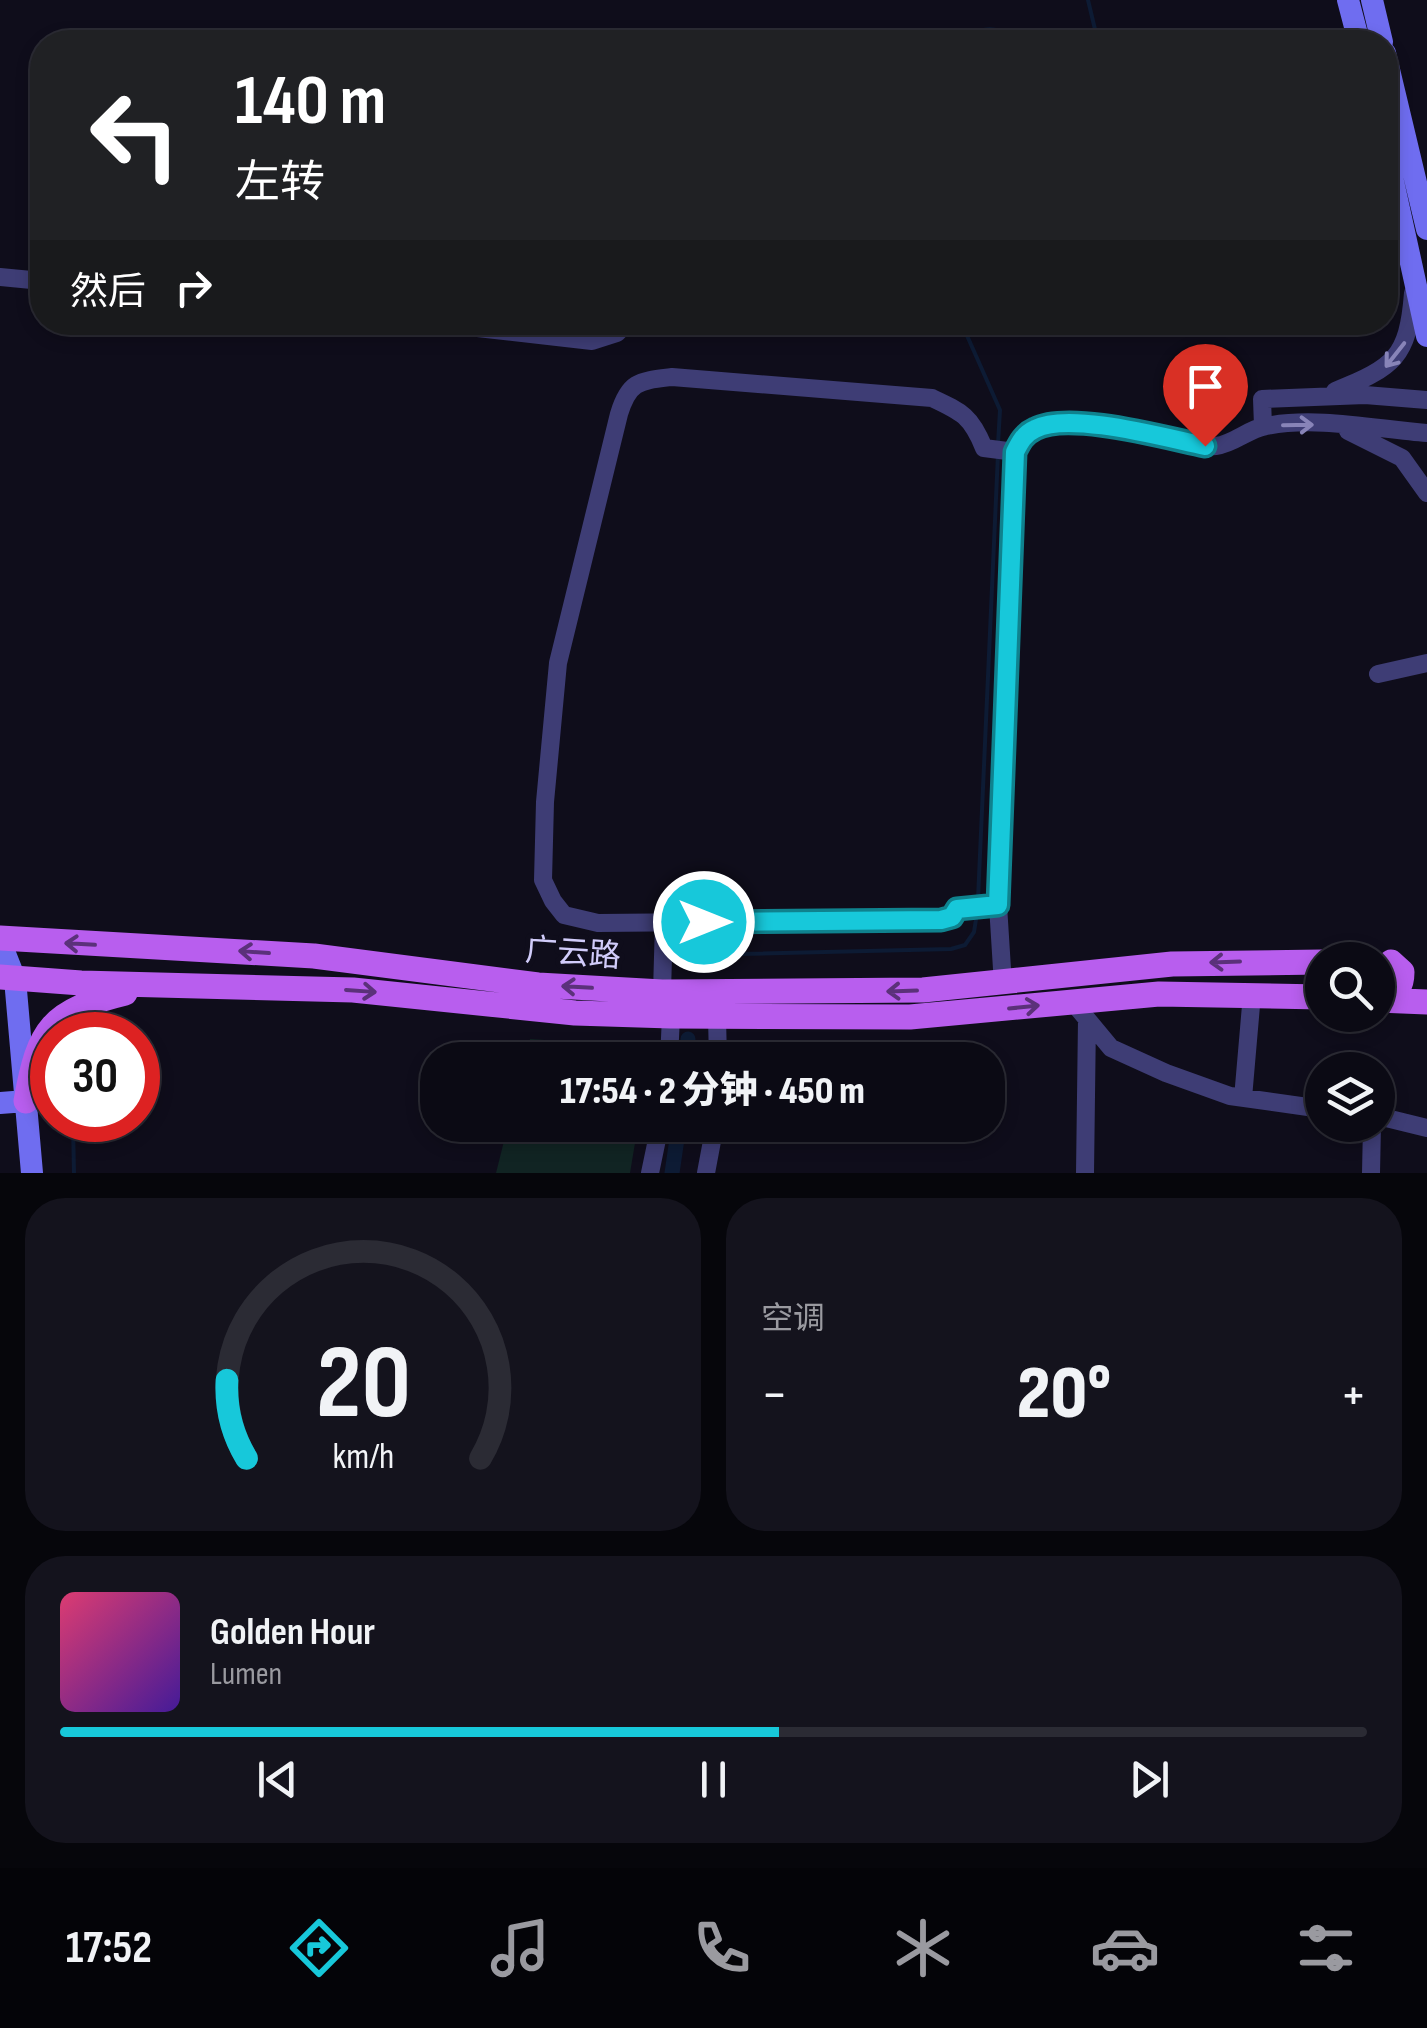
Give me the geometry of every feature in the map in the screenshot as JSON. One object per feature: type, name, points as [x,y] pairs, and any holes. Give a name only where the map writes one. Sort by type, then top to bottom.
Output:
[{"type":"main road","name":"广云路","points":[[0,939],[359,960],[666,1004],[717,1017],[910,1017],[1079,1010],[1159,994],[1305,996]]},
{"type":"main road","points":[[13,1102],[42,1042],[66,1013],[88,1002],[159,985],[160,948]]},
{"type":"main road","name":"广云路","points":[[7,978],[352,990],[574,1013],[1004,984],[1172,964],[1305,962]]},
{"type":"main road","points":[[1395,962],[1427,963]]},
{"type":"main road","points":[[1395,968],[1402,972],[1402,980],[1395,993]]},
{"type":"main road","points":[[1395,1001],[1427,1002]]},
{"type":"street","points":[[1348,0],[1357,30]]},
{"type":"street","points":[[1372,0],[1379,30]]},
{"type":"street","points":[[1398,106],[1427,228]]},
{"type":"street","points":[[1398,202],[1427,336]]},
{"type":"street","points":[[1321,397],[1381,372],[1395,360],[1410,328],[1414,273]]},
{"type":"street","points":[[0,277],[30,280]]},
{"type":"street","points":[[539,335],[592,341],[613,335]]},
{"type":"street","points":[[998,905],[957,909],[952,917],[941,920],[598,923],[564,915],[543,880],[545,802],[558,664],[626,393],[640,381],[672,377],[932,398],[954,408],[974,424],[984,448],[1015,452]]},
{"type":"street","points":[[1263,426],[1262,399],[1382,396],[1427,400]]},
{"type":"street","points":[[1004,984],[998,905],[1015,452],[1022,438],[1036,428],[1056,423],[1121,428],[1205,446],[1234,441],[1263,426],[1334,425],[1427,434]]},
{"type":"street","points":[[1334,425],[1402,458],[1427,493]]},
{"type":"street","points":[[1378,674],[1427,662]]},
{"type":"street","points":[[664,922],[668,1042]]},
{"type":"street","points":[[0,939],[7,978],[13,1102],[32,1173]]},
{"type":"street","points":[[1249,1099],[1252,994]]},
{"type":"street","points":[[1079,1010],[1111,1048],[1166,1073],[1230,1096],[1305,1106]]},
{"type":"street","points":[[1079,1010],[1085,1173]]},
{"type":"street","points":[[717,1017],[718,1042]]},
{"type":"street","points":[[1395,1120],[1427,1128]]},
{"type":"street","points":[[650,1173],[656,1142]]},
{"type":"street","points":[[706,1173],[712,1142]]},
{"type":"street","points":[[1371,1173],[1372,1142]]},
{"type":"green space","points":[[530,1039],[575,1042],[529,1042]]},
{"type":"green space","points":[[504,1142],[635,1142],[630,1173],[496,1173]]},
{"type":"waterway","points":[[1088,0],[1095,30]]},
{"type":"waterway","points":[[984,30],[995,30]]},
{"type":"waterway","points":[[967,335],[1000,410],[998,444]]},
{"type":"waterway","points":[[978,899],[998,454]]},
{"type":"waterway","points":[[693,960],[739,954],[951,949],[965,945],[974,932],[977,913]]},
{"type":"waterway","points":[[73,1142],[74,1173]]},
{"type":"waterway","points":[[672,1173],[677,1142]]},
{"type":"route","points":[[704,922],[941,920],[952,917],[957,909],[998,905],[1015,452],[1022,438],[1036,428],[1056,423],[1121,428],[1205,446]]}]
